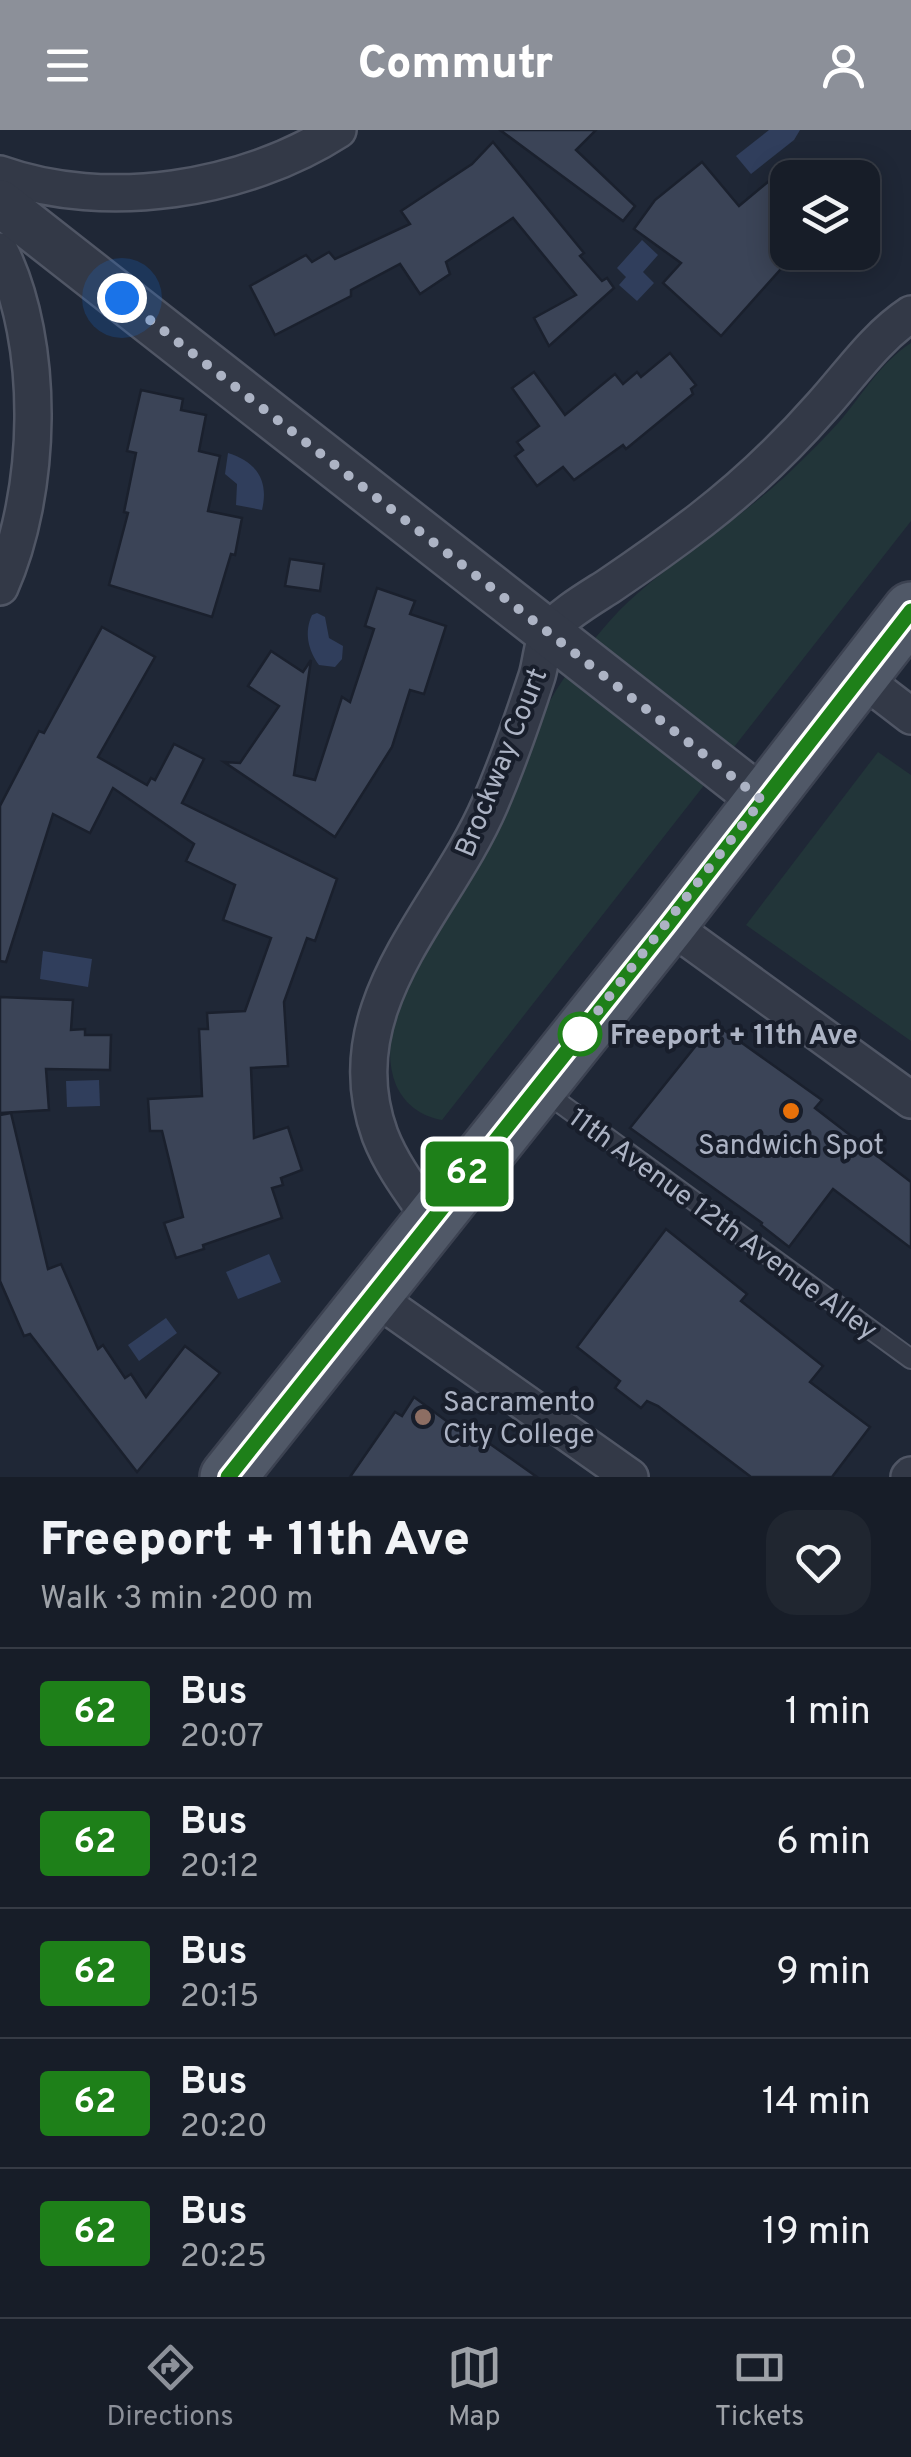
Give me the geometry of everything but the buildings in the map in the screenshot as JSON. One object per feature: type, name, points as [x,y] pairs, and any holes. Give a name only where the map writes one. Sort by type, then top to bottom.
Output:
[{"type":"main road","points":[[228,1477],[668,924],[911,610]]},
{"type":"street","points":[[0,174],[54,187],[161,190],[225,180],[284,161],[338,130]]},
{"type":"street","points":[[0,203],[762,800]]},
{"type":"street","points":[[0,251],[18,294],[32,389],[29,489],[0,586]]},
{"type":"street","name":"Brockway Court","points":[[431,1220],[380,1134],[370,1086],[370,1044],[377,1009],[396,964],[463,861],[490,803],[534,686],[549,632],[578,606],[655,555],[741,487],[789,442],[881,338],[911,314]]},
{"type":"street","points":[[859,676],[911,716]]},
{"type":"street","points":[[668,924],[911,1100]]},
{"type":"street","points":[[372,1295],[630,1477]]},
{"type":"lane","name":"11th Avenue 12th Avenue Alley","points":[[538,1087],[911,1360]]},
{"type":"green space","points":[[911,343],[911,521],[442,1120],[427,1116],[409,1104],[396,1085],[390,1056],[393,1025],[419,960],[489,844],[536,730],[559,686],[629,601],[792,470],[840,421],[882,369]]},
{"type":"green space","points":[[878,752],[911,775],[911,1041],[746,925]]},
{"type":"water","points":[[769,130],[800,130],[794,140],[751,174],[736,156]]},
{"type":"water","points":[[642,240],[658,255],[643,272],[654,283],[637,301],[619,285],[626,277],[617,268]]},
{"type":"water","points":[[228,453],[247,462],[258,474],[264,490],[262,510],[236,505],[237,484],[225,474]]},
{"type":"water","points":[[312,615],[325,617],[329,638],[343,646],[342,659],[335,667],[319,665],[310,647],[308,628]]},
{"type":"water","points":[[43,951],[92,959],[88,987],[40,979]]},
{"type":"water","points":[[99,1080],[100,1106],[67,1107],[66,1081]]},
{"type":"water","points":[[269,1254],[281,1282],[238,1299],[226,1272]]},
{"type":"water","points":[[166,1318],[177,1333],[139,1361],[128,1345]]},
{"type":"bus line","name":"62","points":[[228,1477],[668,924],[911,611]]},
{"type":"place","name":"Freeport + 11th Ave","points":[[580,1034]]},
{"type":"place","name":"Sandwich Spot","points":[[791,1111]]},
{"type":"place","name":"Sacramento City College","points":[[423,1417]]},
{"type":"route","points":[[122,298],[762,800],[580,1034]]}]
